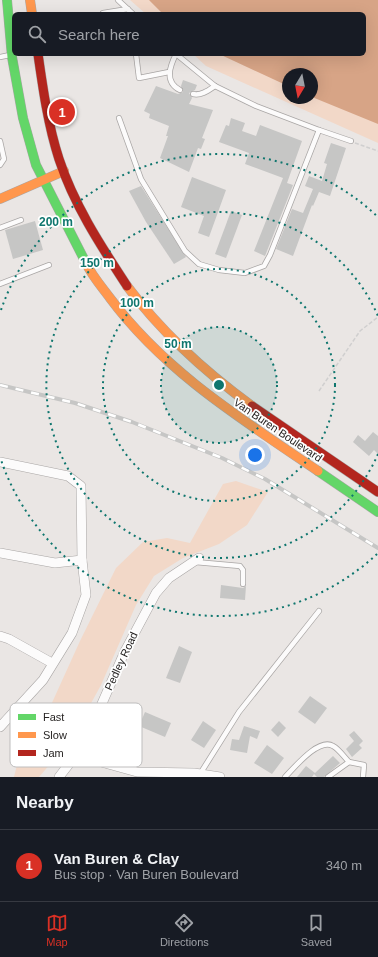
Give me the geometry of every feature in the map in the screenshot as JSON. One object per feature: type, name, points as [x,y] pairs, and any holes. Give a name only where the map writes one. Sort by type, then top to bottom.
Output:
[{"type":"main road","name":"Van Buren Boulevard","points":[[7,0],[12,55]]},
{"type":"main road","points":[[30,0],[32,12]]},
{"type":"main road","name":"Van Buren Boulevard","points":[[12,56],[23,118],[36,165],[88,268],[120,311],[160,356],[211,398],[378,512]]},
{"type":"main road","name":"Van Buren Boulevard","points":[[38,56],[51,122],[64,171],[101,244],[135,298],[169,338],[218,381],[378,492]]},
{"type":"main road","points":[[0,198],[64,171]]},
{"type":"street","points":[[0,462],[68,476],[80,486],[82,560],[86,595],[72,633],[42,680],[21,703]]},
{"type":"street","points":[[0,553],[55,563],[82,560]]},
{"type":"street","name":"Pedley Road","points":[[102,703],[125,651],[156,593],[170,578],[196,560]]},
{"type":"street","points":[[0,636],[9,639],[52,663]]},
{"type":"street","points":[[0,726],[10,715]]},
{"type":"street","name":"Pedley Road","points":[[59,777],[67,767]]},
{"type":"street","points":[[119,767],[137,772],[200,774],[220,777]]},
{"type":"lane","points":[[118,0],[131,12]]},
{"type":"lane","points":[[109,12],[128,9]]},
{"type":"lane","points":[[0,57],[12,55]]},
{"type":"lane","points":[[136,56],[139,78],[169,72]]},
{"type":"lane","points":[[175,56],[169,72],[171,82],[180,90]]},
{"type":"lane","points":[[178,56],[216,86],[256,106],[351,142]]},
{"type":"lane","points":[[193,94],[197,95],[216,86]]},
{"type":"lane","points":[[120,118],[142,179],[185,251],[199,264],[219,270],[245,273],[264,266],[270,255],[319,130]]},
{"type":"lane","points":[[0,141],[4,153],[4,159],[0,165]]},
{"type":"lane","points":[[0,228],[21,220]]},
{"type":"lane","points":[[0,284],[49,265]]},
{"type":"lane","points":[[196,560],[240,566],[244,570],[242,584]]},
{"type":"lane","points":[[200,774],[239,712],[318,611]]},
{"type":"lane","points":[[285,777],[310,752],[327,744],[333,745],[349,762],[364,765],[363,777]]},
{"type":"lane","points":[[328,777],[349,762]]},
{"type":"path","points":[[351,142],[378,151]]},
{"type":"path","points":[[319,391],[360,331],[378,317]]},
{"type":"shaded area","points":[[130,0],[378,0],[378,143],[291,104],[318,104],[318,68],[282,68],[282,100],[206,66],[195,56],[366,56],[366,12],[144,12]]},
{"type":"shaded area","points":[[149,0],[378,0],[378,124],[318,99],[318,68],[282,68],[282,83],[223,56],[366,56],[366,12],[161,12]]},
{"type":"shaded area","points":[[236,481],[268,492],[247,525],[219,544],[183,558],[154,576],[136,605],[101,685],[91,703],[52,703],[80,641],[116,568],[143,542],[167,538],[190,543],[223,484]]},
{"type":"shaded area","points":[[16,767],[48,767],[39,777],[14,777]]},
{"type":"building","points":[[183,80],[197,85],[195,90],[189,93],[192,98],[189,104],[213,110],[202,138],[205,139],[201,149],[198,148],[189,172],[160,158],[168,136],[166,136],[169,126],[149,118],[150,114],[144,111],[156,86],[178,94],[183,92],[181,86]]},
{"type":"building","points":[[231,118],[245,123],[242,131],[256,136],[260,125],[302,141],[287,183],[293,185],[265,256],[254,251],[283,178],[245,164],[249,153],[219,142],[226,125],[229,126]]},
{"type":"building","points":[[331,143],[346,148],[330,196],[319,192],[313,206],[312,205],[293,256],[276,249],[292,209],[303,213],[313,189],[305,186],[309,176],[322,181],[327,164],[324,163]]},
{"type":"building","points":[[192,177],[226,190],[209,237],[198,233],[204,216],[181,207]]},
{"type":"building","points":[[141,186],[186,257],[174,264],[146,222],[129,191]]},
{"type":"building","points":[[231,211],[242,215],[226,258],[215,254]]},
{"type":"building","points":[[35,221],[43,250],[13,259],[5,230]]},
{"type":"building","points":[[373,432],[378,436],[378,454],[374,450],[369,456],[353,442],[358,435],[365,441]]},
{"type":"building","points":[[221,585],[243,588],[246,586],[245,600],[220,598]]},
{"type":"building","points":[[179,646],[192,652],[180,683],[166,678]]},
{"type":"building","points":[[310,696],[327,708],[315,724],[298,712]]},
{"type":"building","points":[[145,712],[171,723],[165,737],[142,727],[142,719]]},
{"type":"building","points":[[203,721],[216,730],[204,748],[191,740]]},
{"type":"building","points":[[279,721],[286,728],[278,737],[271,730]]},
{"type":"building","points":[[244,726],[260,731],[257,739],[250,736],[247,753],[230,750],[232,739],[239,740]]},
{"type":"building","points":[[354,731],[363,741],[359,745],[362,748],[352,757],[346,749],[354,741],[349,735]]},
{"type":"building","points":[[267,745],[284,758],[272,774],[254,763]]},
{"type":"building","points":[[333,756],[340,763],[324,777],[317,777],[314,774],[312,777],[297,777],[306,766],[315,773]]},
{"type":"railway","points":[[0,385],[75,403],[132,422],[222,458],[265,479],[378,548]]},
{"type":"traffic: fast","points":[[7,0],[12,57],[23,118],[36,165],[86,263]]},
{"type":"traffic: fast","points":[[318,471],[378,512]]},
{"type":"traffic: slow","points":[[30,0],[32,12]]},
{"type":"traffic: slow","points":[[0,199],[64,171]]},
{"type":"traffic: slow","points":[[86,263],[97,281],[132,325],[180,372],[206,393],[318,471]]},
{"type":"traffic: slow","points":[[127,286],[169,335],[217,379],[252,406]]},
{"type":"traffic: jam","points":[[38,56],[49,120],[55,146],[65,176],[89,225],[127,286]]},
{"type":"traffic: jam","points":[[252,406],[378,492]]},
{"type":"place","name":"Van Buren & Clay","points":[[62,112]]}]
